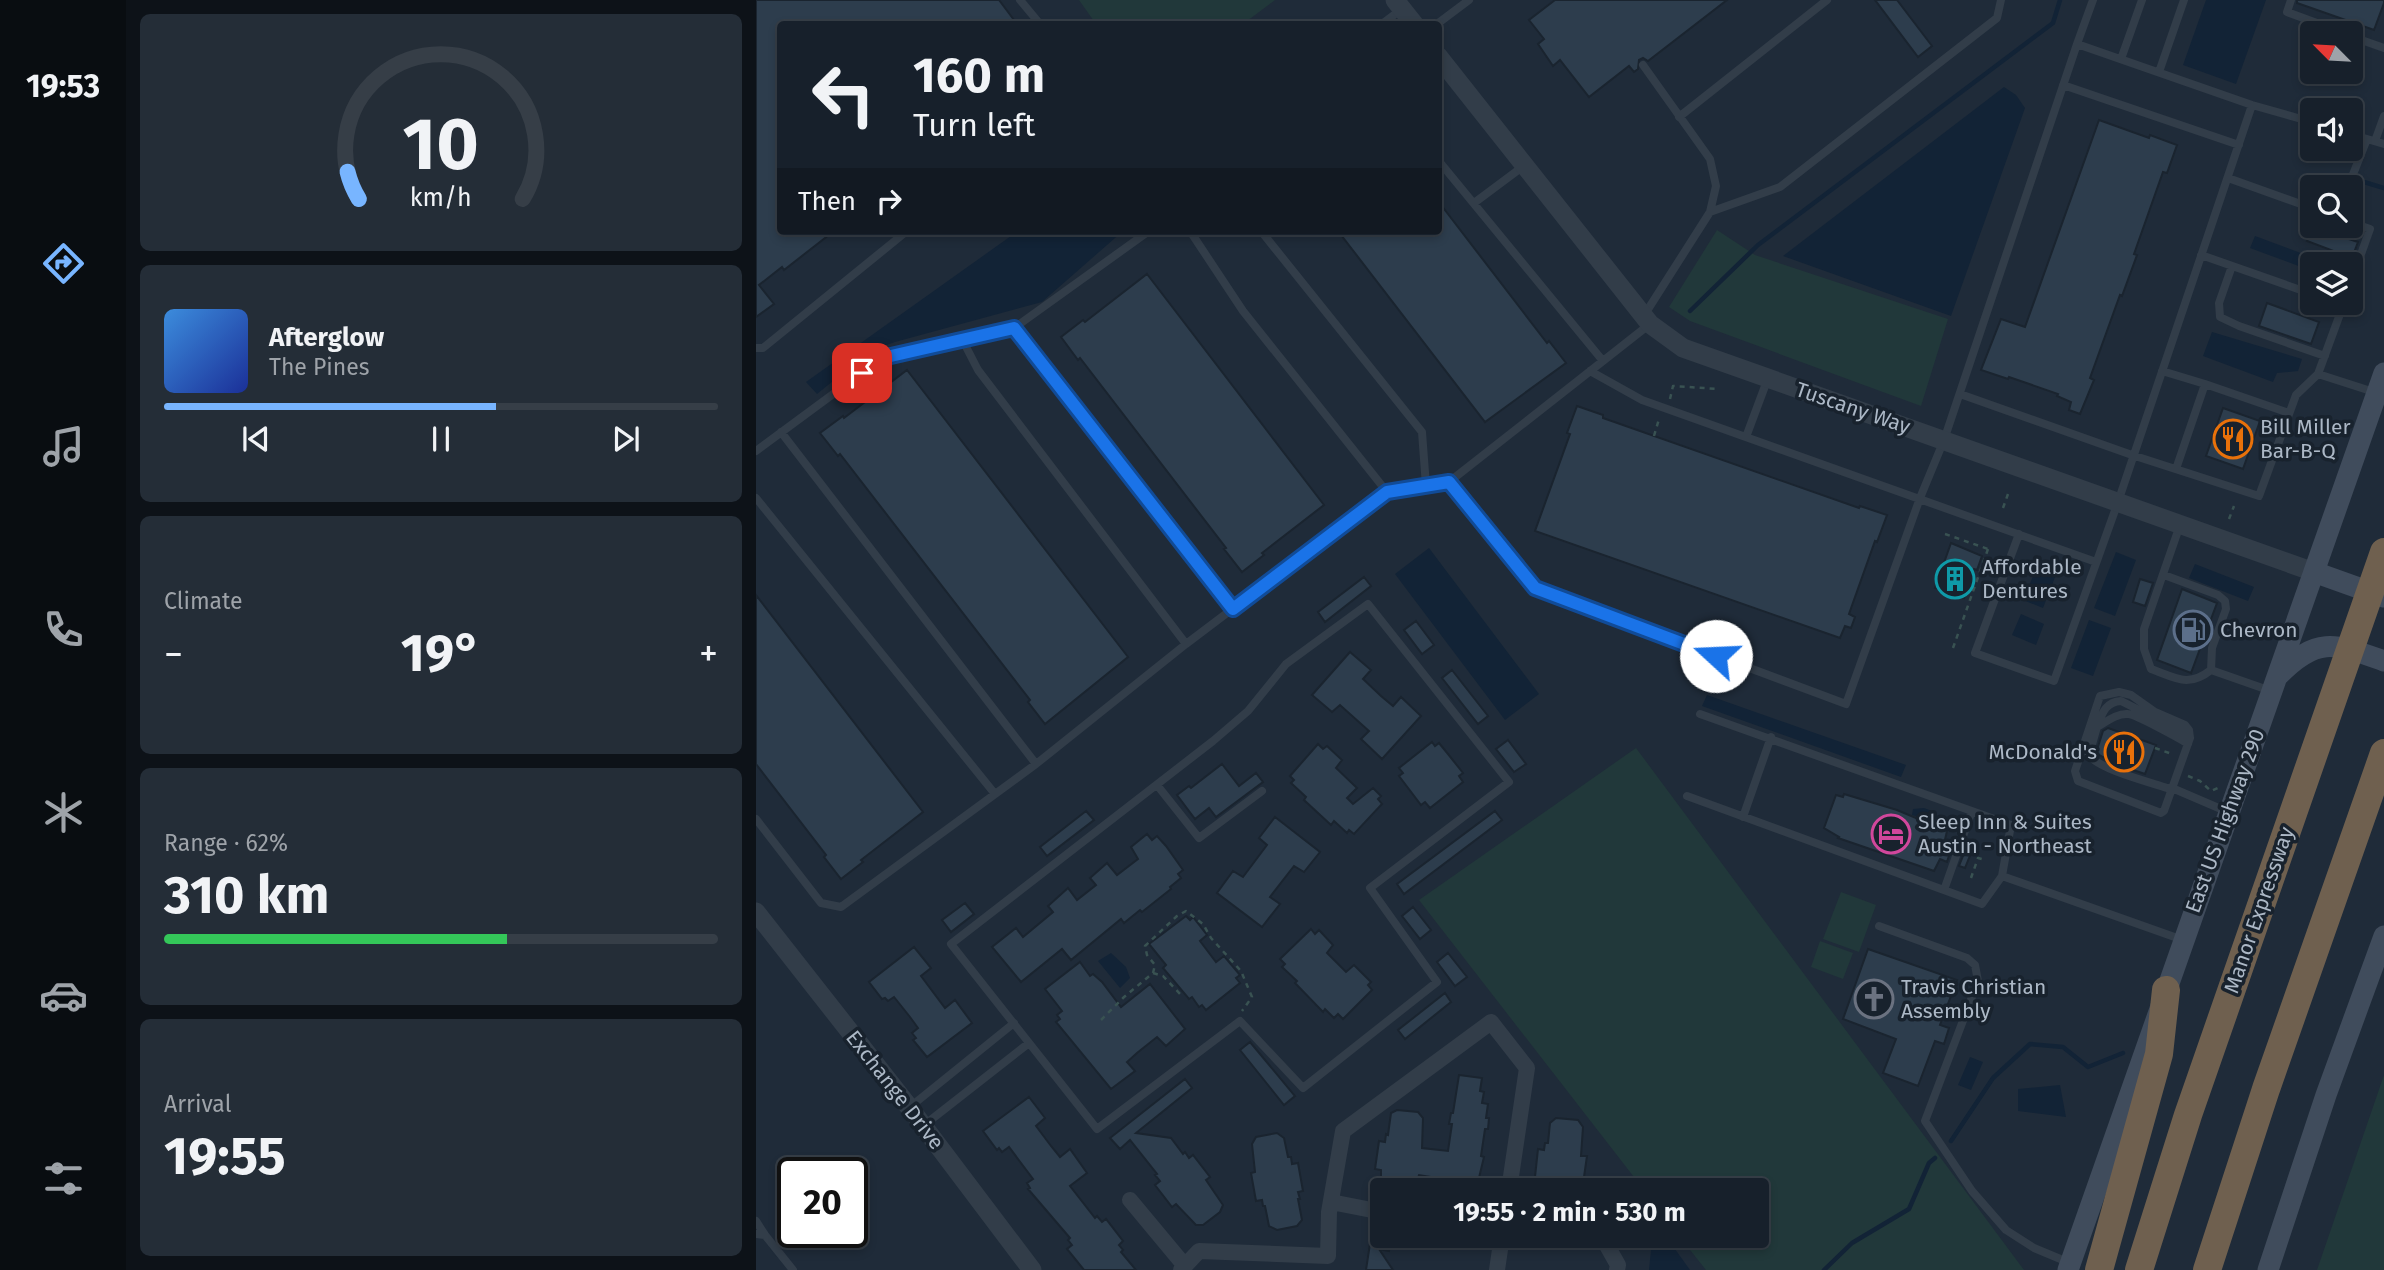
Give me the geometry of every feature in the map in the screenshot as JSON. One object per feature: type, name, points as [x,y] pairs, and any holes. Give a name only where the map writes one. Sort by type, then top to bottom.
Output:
[{"type":"highway","name":"Manor Expressway","points":[[2139,1270],[2188,1115],[2384,554]]},
{"type":"highway","points":[[2207,1270],[2266,1089],[2384,753]]},
{"type":"highway","points":[[2099,1270],[2159,1055],[2166,990]]},
{"type":"main road","name":"East US Highway 290","points":[[2069,1267],[2381,383]]},
{"type":"main road","name":"Tuscany Way","points":[[2314,572],[2384,597]]},
{"type":"main road","points":[[2273,685],[2295,659],[2312,649],[2331,645],[2345,647],[2384,661]]},
{"type":"main road","points":[[2268,1270],[2326,1095],[2384,936]]},
{"type":"street","name":"Tuscany Way","points":[[1442,61],[1647,320],[1683,348],[2314,572]]},
{"type":"street","name":"Exchange Drive","points":[[756,912],[1032,1270]]},
{"type":"street","points":[[1130,1200],[1183,1268],[1199,1251],[1328,1263],[1331,1202],[1343,1131],[1491,1021],[1527,1068],[1510,1178]]},
{"type":"street","points":[[1331,1202],[1370,1210]]},
{"type":"street","points":[[1497,1270],[1500,1248]]},
{"type":"street","points":[[1608,1248],[1618,1265],[1617,1270]]},
{"type":"lane","points":[[1020,0],[1038,21]]},
{"type":"lane","points":[[1441,21],[1469,0]]},
{"type":"lane","points":[[1679,117],[1827,0]]},
{"type":"lane","points":[[1710,212],[1780,187],[1997,18],[2000,0]]},
{"type":"lane","points":[[1449,482],[1535,588],[1846,704],[1920,498],[1944,440],[2093,0]]},
{"type":"lane","points":[[2121,59],[2142,0]]},
{"type":"lane","points":[[2159,72],[2184,0]]},
{"type":"lane","points":[[2291,0],[2287,12],[2311,21]]},
{"type":"lane","points":[[1387,21],[1403,11]]},
{"type":"lane","points":[[2363,41],[2384,48]]},
{"type":"lane","points":[[2077,44],[2252,105],[2300,119]]},
{"type":"lane","points":[[756,819],[821,904],[841,906],[1036,764],[1186,644],[1387,492],[1449,482],[1602,361],[1647,320],[1710,212],[1716,187],[1710,159],[1643,65]]},
{"type":"lane","points":[[2063,85],[2239,145]]},
{"type":"lane","points":[[2019,534],[1975,653],[2054,681],[2118,502],[2252,105]]},
{"type":"lane","points":[[2355,175],[2375,142],[2384,116]]},
{"type":"lane","points":[[1442,165],[1602,361]]},
{"type":"lane","points":[[1474,203],[1524,165]]},
{"type":"lane","points":[[2228,178],[2300,204]]},
{"type":"lane","points":[[2362,252],[2370,229],[2363,227]]},
{"type":"lane","points":[[756,348],[763,348],[902,235]]},
{"type":"lane","points":[[756,451],[882,358],[1014,328],[1143,235]]},
{"type":"lane","points":[[1193,235],[1243,311],[1387,492]]},
{"type":"lane","points":[[1264,235],[1422,432],[1426,486]]},
{"type":"lane","points":[[2202,255],[2300,290]]},
{"type":"lane","points":[[2232,266],[2219,303],[2220,317],[2325,356]]},
{"type":"lane","points":[[1960,394],[2132,455],[2259,496],[2296,395],[2318,374],[2338,315]]},
{"type":"lane","points":[[1014,328],[1233,609]]},
{"type":"lane","points":[[962,339],[978,370],[1186,644]]},
{"type":"lane","points":[[2162,370],[2290,413]]},
{"type":"lane","points":[[1590,371],[1642,400],[2096,562]]},
{"type":"lane","points":[[2318,374],[2381,383]]},
{"type":"lane","points":[[1746,438],[1768,378]]},
{"type":"lane","points":[[2176,469],[2204,384]]},
{"type":"lane","points":[[780,432],[1036,764]]},
{"type":"lane","points":[[756,498],[995,794]]},
{"type":"lane","points":[[2164,575],[2218,594],[2225,601],[2226,608],[2212,648],[2211,670],[2202,677],[2185,682],[2151,669],[2144,649],[2144,629],[2180,524]]},
{"type":"lane","points":[[1368,604],[1508,782],[1370,888],[1437,982],[1303,1088],[1240,1021],[1097,1129],[951,944],[1157,785],[1248,711],[1286,664],[1368,604]]},
{"type":"lane","points":[[2211,670],[2273,685]]},
{"type":"lane","points":[[2119,692],[2131,695],[2155,712],[2185,725],[2189,730],[2189,741],[2161,813],[2078,781],[2075,771],[2100,696],[2119,692]]},
{"type":"lane","points":[[2189,741],[2121,701],[2113,701],[2107,706],[2097,727],[2089,755],[2093,761],[2172,788],[2228,812]]},
{"type":"lane","points":[[2097,727],[2119,715],[2129,713],[2189,741]]},
{"type":"lane","points":[[1687,796],[1982,904],[2002,876],[2011,825],[1771,737],[1700,714]]},
{"type":"lane","points":[[1743,817],[1771,737]]},
{"type":"lane","points":[[1157,785],[1199,838],[1262,791]]},
{"type":"lane","points":[[1944,891],[1972,811]]},
{"type":"lane","points":[[2002,876],[2183,940]]},
{"type":"lane","points":[[1879,926],[1967,958],[1975,965],[1978,981],[1925,1121],[1972,1191],[2006,1230],[2069,1267]]},
{"type":"lane","points":[[909,1108],[1014,1023]]},
{"type":"lane","points":[[923,1126],[1029,1043]]},
{"type":"lane","points":[[756,1221],[760,1234],[793,1270]]},
{"type":"path","points":[[1670,399],[1674,386],[1718,389]]},
{"type":"path","points":[[1654,436],[1659,419]]},
{"type":"path","points":[[2003,508],[2008,494]]},
{"type":"path","points":[[2229,519],[2234,506]]},
{"type":"path","points":[[1945,534],[1988,548],[1953,648]]},
{"type":"path","points":[[2155,748],[2172,754],[2170,761]]},
{"type":"path","points":[[2187,775],[2200,781],[2211,791],[2220,787]]},
{"type":"path","points":[[1971,878],[1978,858],[1982,859]]},
{"type":"path","points":[[1101,1020],[1153,973],[1155,965],[1147,955],[1145,946],[1181,912],[1189,911],[1241,971],[1252,998],[1243,1007],[1240,1021]]},
{"type":"path","points":[[1153,973],[1163,976],[1183,997]]},
{"type":"green space","points":[[1079,0],[1275,0],[1247,21],[1094,21]]},
{"type":"green space","points":[[1717,230],[1755,255],[1948,319],[1921,406],[1690,321],[1669,307]]},
{"type":"green space","points":[[1636,748],[2024,1270],[1706,1270],[1689,1248],[1769,1248],[1769,1178],[1635,1178],[1419,900]]},
{"type":"green space","points":[[1841,892],[1876,905],[1859,952],[1823,939]]},
{"type":"green space","points":[[1820,941],[1853,953],[1843,979],[1811,967]]},
{"type":"green space","points":[[2384,1075],[2384,1270],[2317,1270]]},
{"type":"water","points":[[2206,0],[2266,0],[2236,84],[2183,65]]},
{"type":"water","points":[[2004,87],[2016,95],[2025,108],[1951,316],[1783,256]]},
{"type":"water","points":[[1012,235],[1118,235],[1042,302],[870,351],[817,394],[806,382]]},
{"type":"water","points":[[2255,236],[2300,253],[2300,267],[2250,248]]},
{"type":"water","points":[[2212,332],[2302,359],[2298,371],[2277,373],[2273,382],[2203,356]]},
{"type":"water","points":[[1429,548],[1539,694],[1505,720],[1395,574]]},
{"type":"water","points":[[2116,552],[2136,560],[2115,616],[2094,608]]},
{"type":"water","points":[[2040,560],[2059,567],[2043,608],[2023,600]]},
{"type":"water","points":[[2195,564],[2254,587],[2248,601],[2189,578]]},
{"type":"water","points":[[2021,614],[2044,624],[2036,645],[2012,635]]},
{"type":"water","points":[[2089,620],[2111,628],[2093,676],[2071,668]]},
{"type":"water","points":[[1707,695],[1906,765],[1901,777],[1702,706]]},
{"type":"water","points":[[1924,808],[1937,813],[1933,821],[1912,815],[1913,809]]},
{"type":"water","points":[[1111,953],[1126,967],[1130,978],[1120,988],[1098,961]]},
{"type":"water","points":[[1970,1057],[1983,1062],[1971,1090],[1958,1085]]},
{"type":"water","points":[[2060,1085],[2066,1117],[2018,1111],[2018,1089]]},
{"type":"water","points":[[1674,1248],[1690,1270],[1649,1270],[1651,1250]]},
{"type":"building","points":[[756,0],[999,0],[1015,21],[777,21],[777,235],[829,235],[784,270],[782,267],[759,285],[774,304],[756,317]]},
{"type":"building","points":[[1555,0],[1727,0],[1648,61],[1643,58],[1639,60],[1638,69],[1634,72],[1629,66],[1589,97],[1560,60],[1553,66],[1538,44],[1544,39],[1529,20]]},
{"type":"building","points":[[1875,0],[1897,0],[1932,46],[1918,57]]},
{"type":"building","points":[[2297,0],[2384,0],[2374,30],[2363,26],[2363,21],[2348,21],[2297,3]]},
{"type":"building","points":[[2099,120],[2177,145],[2167,173],[2163,172],[2134,254],[2137,255],[2090,378],[2094,380],[2080,414],[2069,410],[2071,402],[2057,396],[2058,394],[1981,370],[2001,319],[2025,327]]},
{"type":"building","points":[[1442,206],[1547,343],[1549,341],[1566,363],[1485,422],[1341,235],[1442,235]]},
{"type":"building","points":[[2308,238],[2346,238],[2358,242],[2354,252],[2336,252],[2307,241]]},
{"type":"building","points":[[1147,274],[1324,505],[1242,572],[1080,358],[1078,360],[1061,337]]},
{"type":"building","points":[[2267,303],[2319,322],[2311,344],[2259,326]]},
{"type":"building","points":[[907,370],[1128,657],[1045,724],[1028,702],[1030,700],[840,454],[838,456],[820,433]]},
{"type":"building","points":[[1577,406],[1603,415],[1603,418],[1859,508],[1860,506],[1887,515],[1849,614],[1855,617],[1851,628],[1845,626],[1840,638],[1535,531],[1570,434],[1567,433]]},
{"type":"building","name":"Bill Miller Bar-B-Q","points":[[2223,408],[2260,421],[2243,469],[2206,456]]},
{"type":"building","name":"Affordable Dentures","points":[[1951,543],[1982,556],[1977,570],[1974,569],[1964,598],[1935,588]]},
{"type":"building","points":[[1364,577],[1371,586],[1325,622],[1318,612]]},
{"type":"building","points":[[2140,579],[2153,583],[2145,606],[2133,602]]},
{"type":"building","points":[[2182,589],[2217,603],[2191,673],[2157,660]]},
{"type":"building","points":[[756,595],[923,812],[841,879],[824,857],[826,855],[756,764]]},
{"type":"building","points":[[1416,621],[1434,645],[1422,654],[1404,630]]},
{"type":"building","points":[[1350,652],[1371,670],[1363,679],[1381,696],[1393,706],[1401,697],[1421,716],[1382,759],[1361,739],[1369,731],[1340,705],[1332,712],[1312,695]]},
{"type":"building","points":[[1452,670],[1488,716],[1478,724],[1442,678]]},
{"type":"building","name":"McDonald's","points":[[2108,728],[2156,745],[2145,774],[2115,764],[2096,753],[2103,731]]},
{"type":"building","points":[[1508,740],[1526,764],[1514,772],[1496,749]]},
{"type":"building","points":[[1432,742],[1435,746],[1439,743],[1463,773],[1459,776],[1463,782],[1430,808],[1425,802],[1421,805],[1399,776],[1403,773],[1399,768]]},
{"type":"building","points":[[1318,744],[1323,749],[1327,746],[1342,760],[1336,768],[1357,788],[1347,798],[1353,804],[1373,788],[1381,796],[1378,799],[1382,804],[1354,834],[1349,830],[1347,833],[1334,821],[1331,825],[1304,800],[1306,797],[1291,783],[1294,780],[1290,776]]},
{"type":"building","points":[[1222,764],[1239,786],[1256,773],[1263,782],[1216,817],[1209,808],[1195,819],[1177,795],[1189,786],[1191,788]]},
{"type":"building","name":"Sleep Inn & Suites Austin - Northeast","points":[[1844,794],[1897,810],[1947,831],[1944,844],[1952,846],[1947,862],[1940,859],[1934,871],[1838,838],[1824,828],[1836,795],[1843,797]]},
{"type":"building","points":[[1086,811],[1094,820],[1047,856],[1040,847]]},
{"type":"building","points":[[1495,811],[1502,820],[1404,894],[1397,884]]},
{"type":"building","points":[[1275,817],[1320,852],[1304,872],[1294,866],[1270,897],[1280,904],[1262,927],[1217,893],[1233,871],[1243,877],[1267,845],[1259,838]]},
{"type":"building","points":[[1147,834],[1152,840],[1157,836],[1166,846],[1183,870],[1178,874],[1181,878],[1142,912],[1140,910],[1124,923],[1121,919],[1071,960],[1062,949],[1021,982],[992,947],[1016,928],[1023,937],[1053,912],[1048,906],[1068,888],[1077,900],[1096,885],[1090,878],[1107,863],[1117,875],[1138,859],[1131,847]]},
{"type":"building","points":[[1965,851],[1971,853],[1965,868],[1959,866]]},
{"type":"building","points":[[965,903],[974,914],[951,932],[942,920]]},
{"type":"building","points":[[1413,907],[1431,930],[1420,939],[1402,916]]},
{"type":"building","points":[[1186,916],[1190,920],[1193,917],[1207,935],[1200,941],[1216,962],[1224,956],[1240,975],[1236,978],[1240,983],[1206,1010],[1202,1005],[1199,1007],[1192,997],[1189,999],[1163,968],[1166,965],[1149,944]]},
{"type":"building","points":[[1311,929],[1315,934],[1319,930],[1333,945],[1327,953],[1346,972],[1354,965],[1371,982],[1368,985],[1372,990],[1343,1019],[1338,1014],[1334,1018],[1325,1009],[1323,1012],[1282,967],[1285,964],[1280,959]]},
{"type":"building","points":[[914,947],[931,968],[921,976],[945,1008],[955,1000],[972,1023],[927,1057],[913,1040],[916,1038],[912,1033],[918,1028],[910,1017],[894,997],[888,1001],[882,999],[869,982]]},
{"type":"building","name":"Travis Christian Assembly","points":[[1868,949],[1957,980],[1940,1025],[1949,1028],[1944,1044],[1935,1041],[1918,1086],[1883,1073],[1896,1039],[1843,1019]]},
{"type":"building","points":[[1448,953],[1467,977],[1455,986],[1437,962]]},
{"type":"building","points":[[1080,962],[1090,976],[1093,974],[1102,982],[1121,1007],[1150,984],[1185,1029],[1166,1046],[1157,1037],[1137,1053],[1127,1062],[1135,1071],[1111,1089],[1056,1022],[1060,1019],[1057,1015],[1062,1011],[1045,989]]},
{"type":"building","points":[[1445,993],[1451,1002],[1405,1039],[1398,1030]]},
{"type":"building","points":[[1250,1042],[1295,1096],[1284,1105],[1240,1050]]},
{"type":"building","points":[[1459,1075],[1482,1078],[1482,1103],[1488,1104],[1486,1118],[1489,1118],[1488,1129],[1485,1129],[1481,1156],[1484,1157],[1479,1178],[1419,1175],[1418,1178],[1381,1178],[1381,1170],[1375,1169],[1379,1141],[1385,1142],[1386,1134],[1388,1135],[1391,1113],[1397,1110],[1418,1112],[1423,1118],[1422,1148],[1448,1151],[1452,1124],[1449,1124]]},
{"type":"building","points":[[1185,1079],[1192,1088],[1136,1133],[1171,1138],[1183,1154],[1185,1152],[1189,1158],[1193,1155],[1210,1177],[1206,1180],[1223,1205],[1220,1212],[1203,1225],[1196,1225],[1176,1204],[1172,1207],[1155,1185],[1160,1181],[1155,1175],[1157,1174],[1130,1140],[1120,1149],[1110,1138]]},
{"type":"building","points":[[1029,1097],[1045,1118],[1036,1126],[1051,1146],[1060,1157],[1070,1149],[1087,1173],[1070,1186],[1095,1218],[1097,1216],[1102,1222],[1106,1219],[1123,1241],[1119,1245],[1123,1250],[1121,1252],[1136,1270],[1084,1270],[1067,1249],[1072,1245],[1068,1240],[1070,1238],[1028,1189],[1030,1188],[1027,1183],[1033,1179],[1009,1147],[1002,1152],[999,1148],[997,1150],[983,1131]]},
{"type":"building","points":[[1556,1118],[1578,1120],[1583,1127],[1581,1156],[1587,1156],[1584,1178],[1535,1177],[1538,1149],[1544,1150],[1545,1143],[1548,1143],[1550,1123]]},
{"type":"building","points":[[1277,1133],[1284,1138],[1292,1164],[1298,1163],[1303,1191],[1298,1192],[1302,1220],[1297,1226],[1277,1230],[1269,1226],[1262,1200],[1256,1201],[1251,1173],[1255,1172],[1252,1144],[1256,1137]]},
{"type":"building","points":[[1370,1244],[1370,1248],[1389,1248],[1389,1251],[1379,1249],[1393,1270],[1366,1270]]},
{"type":"waterway","points":[[1690,311],[1758,245],[2053,23],[2060,0]]},
{"type":"waterway","points":[[2364,182],[2384,188]]},
{"type":"waterway","points":[[1951,1141],[1993,1078],[2030,1044],[2063,1047],[2088,1067],[2123,1053]]},
{"type":"waterway","points":[[1824,1270],[1852,1243],[1909,1209],[1929,1163],[1935,1158]]},
{"type":"place","name":"Bill Miller Bar-B-Q","points":[[2233,439]]},
{"type":"place","name":"Affordable Dentures","points":[[1955,579]]},
{"type":"place","name":"Chevron","points":[[2193,630]]},
{"type":"place","name":"McDonald's","points":[[2124,752]]},
{"type":"place","name":"Sleep Inn & Suites Austin - Northeast","points":[[1891,834]]},
{"type":"place","name":"Travis Christian Assembly","points":[[1874,999]]},
{"type":"route","points":[[862,373],[882,358],[1014,328],[1233,609],[1387,492],[1449,482],[1535,588],[1716,656]]}]
